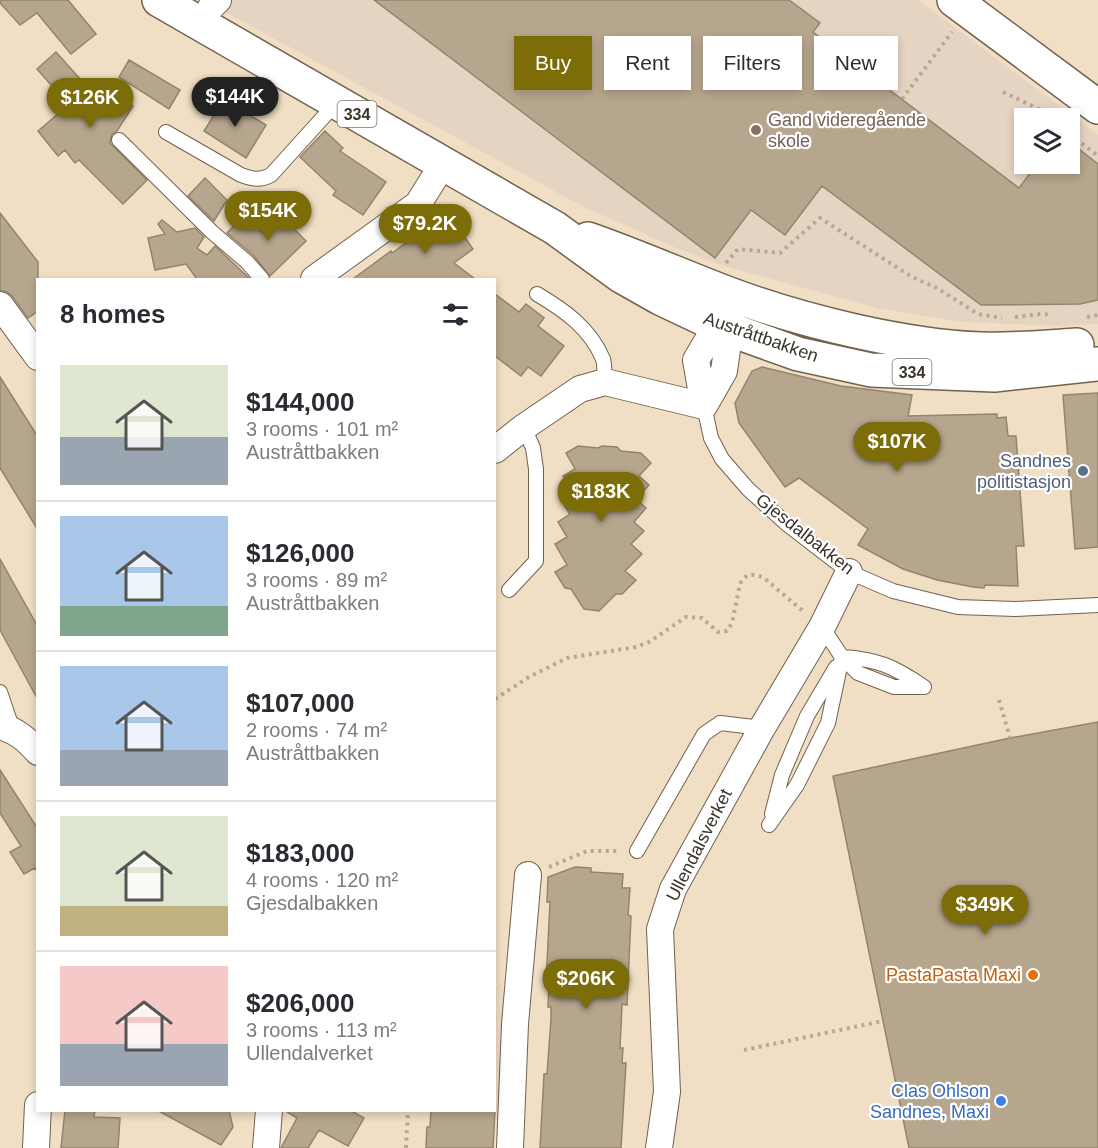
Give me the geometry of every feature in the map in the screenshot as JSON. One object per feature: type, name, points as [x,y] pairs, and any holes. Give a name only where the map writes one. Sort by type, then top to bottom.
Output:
[{"type":"main road","name":"Austråttbakken","points":[[159,0],[555,228],[621,276],[660,298],[724,327],[798,354],[871,370],[994,375],[1098,364]]},
{"type":"main road","points":[[956,12],[1098,107]]},
{"type":"main road","name":"Austråttbakken","points":[[555,228],[620,250],[734,296],[837,325],[940,346],[983,349],[1089,331]]},
{"type":"street","points":[[315,278],[418,204],[443,164]]},
{"type":"street","name":"Gjesdalbakken","points":[[704,406],[696,360],[724,327],[734,296]]},
{"type":"street","points":[[0,305],[36,354]]},
{"type":"street","points":[[496,449],[580,389],[605,382],[704,406]]},
{"type":"street","name":"Ullendalsverket","points":[[659,1148],[667,1092],[660,929],[673,889],[762,728],[822,627],[849,572]]},
{"type":"street","points":[[6,728],[26,739],[36,750]]},
{"type":"street","points":[[510,1148],[515,1024],[528,874]]},
{"type":"street","points":[[36,1148],[38,1112]]},
{"type":"street","points":[[266,1148],[268,1112]]},
{"type":"lane","points":[[166,132],[241,175],[252,179],[263,179],[271,175],[337,102]]},
{"type":"lane","points":[[119,140],[261,278]]},
{"type":"lane","points":[[537,294],[565,310],[585,330],[603,360],[605,382]]},
{"type":"lane","name":"Gjesdalbakken","points":[[704,406],[711,438],[722,459],[742,482],[788,525],[849,572],[893,591],[958,607],[1015,609],[1098,605]]},
{"type":"lane","points":[[509,590],[537,561],[536,468],[533,448],[524,427]]},
{"type":"lane","points":[[822,627],[842,657],[858,673],[894,687],[924,687],[897,669],[864,658],[842,657]]},
{"type":"lane","points":[[842,657],[828,723],[797,785],[769,825],[782,775],[807,716],[842,657]]},
{"type":"lane","points":[[0,692],[6,728]]},
{"type":"lane","points":[[637,851],[704,734],[720,723],[762,728]]},
{"type":"path","points":[[902,99],[956,12]]},
{"type":"path","points":[[1003,92],[1037,108]]},
{"type":"path","points":[[1080,142],[1098,156]]},
{"type":"path","points":[[725,265],[738,249],[780,252],[820,218],[912,277],[937,288],[978,314],[1004,319]]},
{"type":"path","points":[[1013,318],[1041,314],[1061,316]]},
{"type":"path","points":[[1089,331],[1098,315]]},
{"type":"path","points":[[496,698],[557,662],[583,654],[636,647],[649,642],[686,617],[702,618],[718,632],[727,631],[732,623],[742,578],[752,574],[764,578],[822,627]]},
{"type":"path","points":[[999,700],[1010,738]]},
{"type":"path","points":[[553,866],[587,851],[611,852]]},
{"type":"path","points":[[744,1050],[884,1021]]},
{"type":"path","points":[[406,1148],[408,1112]]},
{"type":"shaded area","points":[[228,0],[918,0],[1062,108],[1014,108],[1014,174],[1080,174],[1080,122],[1098,135],[1098,324],[1059,326],[962,322],[877,308],[727,267],[671,246],[584,207],[227,13],[226,2]]},
{"type":"building","points":[[0,0],[68,0],[96,34],[71,54],[37,13],[20,25],[0,3]]},
{"type":"building","points":[[374,0],[789,0],[820,23],[813,32],[818,36],[814,36],[814,90],[890,90],[1019,188],[1030,174],[1080,174],[1080,150],[1098,164],[1098,300],[1080,304],[981,305],[822,186],[785,235],[751,210],[715,258]]},
{"type":"building","points":[[56,52],[98,99],[105,88],[110,91],[113,86],[133,106],[117,131],[112,134],[110,143],[147,180],[123,204],[79,160],[75,163],[65,150],[58,156],[38,131],[67,106],[37,69]]},
{"type":"building","points":[[129,60],[180,90],[169,109],[119,77]]},
{"type":"building","points":[[224,99],[266,125],[246,158],[204,131]]},
{"type":"building","points":[[325,131],[343,148],[340,151],[386,182],[363,215],[333,195],[336,191],[300,157]]},
{"type":"building","points":[[205,178],[227,200],[214,221],[188,196]]},
{"type":"building","points":[[0,213],[38,262],[36,312],[28,318],[12,296],[0,290]]},
{"type":"building","points":[[448,213],[473,249],[454,263],[474,278],[354,278],[424,230],[423,228],[440,216]]},
{"type":"building","points":[[281,216],[306,241],[270,276],[253,255],[227,233],[243,217],[263,233]]},
{"type":"building","points":[[162,220],[177,232],[195,228],[204,237],[197,248],[207,255],[215,246],[249,278],[196,278],[186,264],[155,270],[148,238],[165,234],[158,224]]},
{"type":"building","points":[[496,295],[519,312],[526,304],[544,318],[538,326],[564,346],[541,376],[528,367],[521,376],[496,357]]},
{"type":"building","points":[[762,367],[841,386],[912,395],[908,416],[997,414],[997,418],[1006,417],[1008,436],[1016,436],[1024,546],[1016,546],[1018,586],[973,587],[937,580],[903,569],[858,545],[868,529],[799,478],[785,487],[739,423],[735,403],[752,371]]},
{"type":"building","points":[[0,377],[36,434],[36,527],[0,468]]},
{"type":"building","name":"Sandnes politistasjon","points":[[1098,393],[1098,547],[1075,549],[1063,395]]},
{"type":"building","points":[[578,446],[617,447],[621,451],[641,453],[651,463],[639,476],[649,485],[636,499],[646,508],[634,522],[644,531],[631,544],[642,554],[625,571],[636,580],[622,594],[616,594],[599,611],[584,609],[571,589],[565,588],[555,572],[567,565],[555,544],[567,537],[558,522],[570,514],[560,499],[573,492],[563,476],[575,469],[566,453]]},
{"type":"building","points":[[0,559],[36,623],[36,696],[0,630]]},
{"type":"building","points":[[1098,722],[1098,1148],[909,1148],[833,776],[1010,738]]},
{"type":"building","points":[[0,770],[36,826],[36,869],[24,874],[10,852],[21,846],[0,813]]},
{"type":"building","points":[[575,867],[591,868],[591,872],[623,874],[622,888],[630,888],[627,1005],[622,1004],[620,1048],[623,1048],[622,1063],[626,1063],[621,1148],[540,1148],[544,1074],[547,1074],[551,1019],[551,1007],[548,1007],[549,984],[546,984],[550,902],[547,902],[548,877]]},
{"type":"building","points":[[65,1112],[95,1112],[94,1117],[120,1118],[118,1148],[61,1148]]},
{"type":"building","points":[[161,1112],[229,1112],[233,1127],[221,1145]]},
{"type":"building","points":[[287,1112],[354,1112],[364,1118],[348,1146],[319,1130],[308,1148],[281,1148],[297,1118]]},
{"type":"building","points":[[431,1112],[495,1112],[493,1148],[426,1148],[427,1127],[430,1127]]},
{"type":"place","name":"Gand videregående skole","points":[[756,130]]},
{"type":"place","name":"Sandnes politistasjon","points":[[1083,471]]},
{"type":"place","name":"PastaPasta Maxi","points":[[1033,975]]},
{"type":"place","name":"Clas Ohlson Sandnes, Maxi","points":[[1001,1101]]}]
